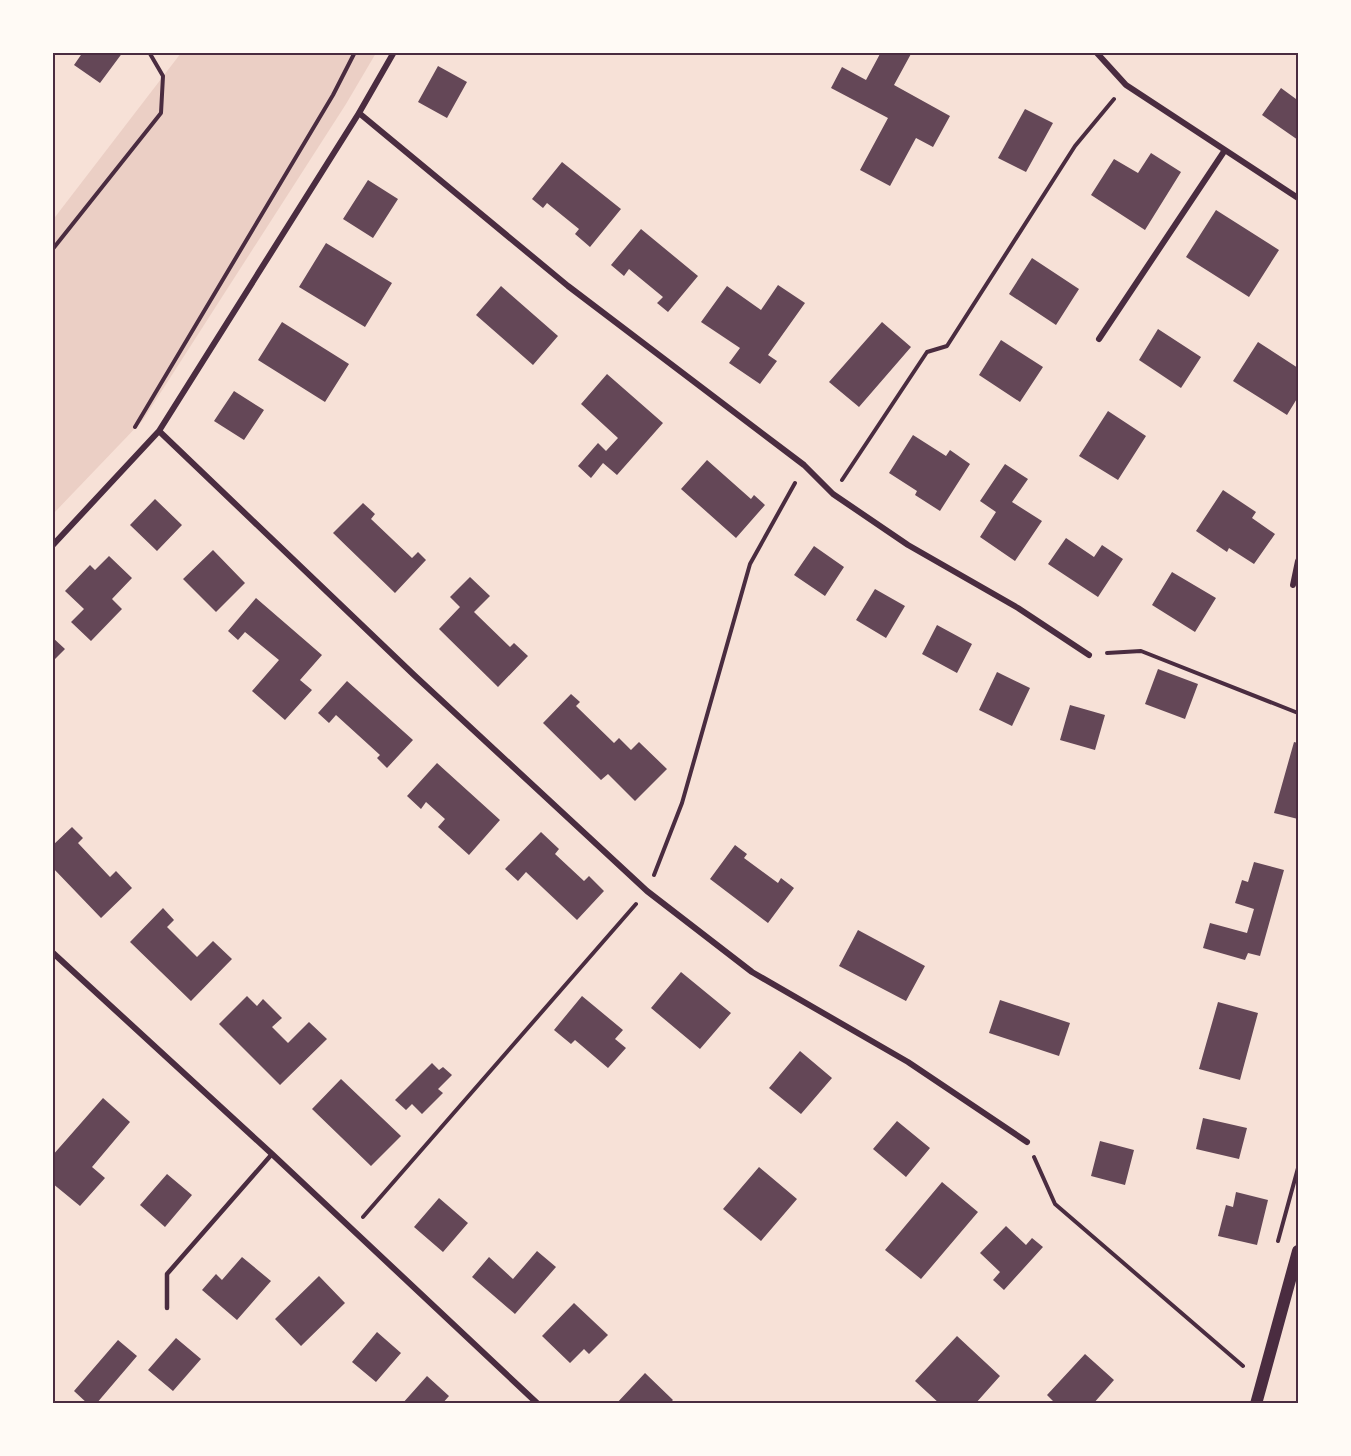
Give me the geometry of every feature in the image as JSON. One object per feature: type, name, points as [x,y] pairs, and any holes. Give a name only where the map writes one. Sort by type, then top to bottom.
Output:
[{"type":"main road","points":[[1256,1404],[1299,1251]]},
{"type":"street","points":[[52,546],[159,431],[359,113],[394,52]]},
{"type":"street","points":[[1096,52],[1126,85],[1299,198]]},
{"type":"street","points":[[359,113],[568,286],[804,465],[833,494],[908,545],[1017,608],[1089,655]]},
{"type":"street","points":[[1099,339],[1226,150]]},
{"type":"street","points":[[159,431],[414,675],[647,891],[752,972],[908,1062],[1027,1142]]},
{"type":"street","points":[[1293,585],[1299,561]]},
{"type":"street","points":[[52,952],[273,1154],[538,1404]]},
{"type":"lane","points":[[167,1308],[167,1274],[273,1154]]},
{"type":"path","points":[[52,250],[161,112],[163,76],[149,52]]},
{"type":"path","points":[[132,432],[333,95],[354,52]]},
{"type":"path","points":[[833,494],[927,352],[947,346],[1075,146],[1126,85]]},
{"type":"path","points":[[1089,655],[1141,651],[1299,713]]},
{"type":"path","points":[[1027,1142],[1055,1204],[1243,1366]]},
{"type":"shaded area","points":[[181,53],[376,53],[346,104],[143,420],[53,514],[52,221]]},
{"type":"building","points":[[83,52],[123,52],[100,83],[74,65]]},
{"type":"building","points":[[881,52],[912,52],[894,85],[950,116],[933,147],[916,138],[890,186],[860,170],[888,118],[831,88],[842,67],[866,80]]},
{"type":"building","points":[[438,66],[467,82],[447,118],[418,102]]},
{"type":"building","points":[[1281,88],[1296,99],[1298,96],[1298,140],[1262,115]]},
{"type":"building","points":[[1025,109],[1053,123],[1026,172],[998,158]]},
{"type":"building","points":[[1151,153],[1181,172],[1145,230],[1091,195],[1114,159],[1138,173]]},
{"type":"building","points":[[562,162],[621,209],[590,247],[575,234],[579,229],[547,203],[543,208],[532,199]]},
{"type":"building","points":[[368,180],[398,199],[373,238],[343,219]]},
{"type":"building","points":[[1216,210],[1279,250],[1249,297],[1186,257]]},
{"type":"building","points":[[641,229],[698,276],[668,312],[657,303],[663,297],[629,269],[624,276],[611,265]]},
{"type":"building","points":[[326,243],[392,283],[365,327],[299,287]]},
{"type":"building","points":[[1032,258],[1079,289],[1056,325],[1009,294]]},
{"type":"building","points":[[778,285],[805,303],[768,355],[777,361],[760,384],[729,363],[740,348],[701,322],[727,286],[761,310]]},
{"type":"building","points":[[501,286],[558,336],[533,365],[476,315]]},
{"type":"building","points":[[282,322],[349,364],[325,402],[258,360]]},
{"type":"building","points":[[882,322],[911,347],[859,407],[829,382]]},
{"type":"building","points":[[1158,329],[1201,357],[1181,388],[1139,360]]},
{"type":"building","points":[[1001,340],[1043,367],[1020,402],[979,375]]},
{"type":"building","points":[[1258,342],[1298,368],[1298,397],[1287,415],[1233,381]]},
{"type":"building","points":[[607,374],[663,423],[617,475],[603,463],[591,478],[578,466],[598,443],[606,451],[618,438],[581,404]]},
{"type":"building","points":[[234,391],[264,410],[244,440],[214,421]]},
{"type":"building","points":[[1108,411],[1146,436],[1118,480],[1079,456]]},
{"type":"building","points":[[913,435],[946,456],[950,450],[970,464],[940,511],[915,495],[917,491],[889,473]]},
{"type":"building","points":[[707,460],[751,499],[754,495],[765,505],[736,538],[681,489]]},
{"type":"building","points":[[1005,464],[1028,479],[1012,502],[1042,521],[1015,561],[980,537],[996,512],[980,501]]},
{"type":"building","points":[[1223,490],[1256,512],[1252,518],[1275,534],[1254,564],[1229,548],[1227,552],[1196,531]]},
{"type":"building","points":[[155,499],[182,525],[157,551],[130,525]]},
{"type":"building","points":[[363,503],[375,514],[371,519],[412,558],[418,552],[426,560],[395,593],[333,533]]},
{"type":"building","points":[[1066,538],[1094,557],[1102,545],[1123,559],[1098,597],[1048,564]]},
{"type":"building","points":[[814,546],[844,567],[825,596],[794,575]]},
{"type":"building","points":[[213,550],[245,583],[216,612],[183,579]]},
{"type":"building","points":[[109,556],[132,578],[112,599],[122,609],[91,641],[71,622],[84,609],[65,591],[90,565],[95,570]]},
{"type":"building","points":[[1172,572],[1216,598],[1195,632],[1152,605]]},
{"type":"building","points":[[470,577],[490,596],[474,612],[510,647],[514,643],[528,656],[498,687],[439,629],[460,607],[450,597]]},
{"type":"building","points":[[875,589],[905,606],[886,638],[856,620]]},
{"type":"building","points":[[256,598],[322,655],[300,680],[312,690],[285,720],[252,691],[279,660],[245,632],[238,640],[228,631]]},
{"type":"building","points":[[937,625],[972,644],[957,673],[922,654]]},
{"type":"building","points":[[52,637],[65,649],[52,662]]},
{"type":"building","points":[[1158,669],[1198,684],[1185,719],[1145,704]]},
{"type":"building","points":[[997,672],[1030,688],[1012,726],[979,710]]},
{"type":"building","points":[[347,681],[413,740],[387,768],[377,758],[380,755],[336,715],[329,723],[318,713]]},
{"type":"building","points":[[571,694],[580,702],[576,706],[614,743],[619,738],[631,750],[639,742],[667,769],[635,801],[608,774],[601,780],[543,723]]},
{"type":"building","points":[[1070,705],[1105,715],[1095,750],[1060,740]]},
{"type":"building","points":[[1294,742],[1298,743],[1298,819],[1274,813]]},
{"type":"building","points":[[437,763],[500,820],[469,855],[438,827],[445,819],[426,802],[421,809],[407,796]]},
{"type":"building","points":[[72,827],[83,838],[78,843],[110,877],[116,871],[132,888],[101,918],[52,867],[52,846]]},
{"type":"building","points":[[541,832],[559,849],[555,854],[584,881],[589,876],[604,891],[577,920],[526,872],[518,881],[505,869]]},
{"type":"building","points":[[735,845],[747,854],[744,858],[778,883],[781,878],[794,888],[768,923],[710,879]]},
{"type":"building","points":[[1254,862],[1284,870],[1260,956],[1248,953],[1245,960],[1203,948],[1210,923],[1247,933],[1254,909],[1235,903],[1242,880],[1248,882]]},
{"type":"building","points":[[163,908],[174,920],[167,927],[197,957],[213,941],[232,959],[191,1001],[130,942]]},
{"type":"building","points":[[858,930],[925,966],[906,1001],[839,966]]},
{"type":"building","points":[[681,972],[731,1013],[700,1049],[651,1008]]},
{"type":"building","points":[[247,996],[257,1006],[263,999],[282,1018],[272,1027],[288,1043],[309,1022],[327,1039],[280,1085],[219,1024]]},
{"type":"building","points":[[582,996],[623,1030],[615,1039],[626,1048],[608,1068],[575,1040],[571,1044],[554,1030]]},
{"type":"building","points":[[1000,1000],[1070,1023],[1059,1056],[989,1033]]},
{"type":"building","points":[[1218,1002],[1258,1013],[1240,1080],[1199,1069]]},
{"type":"building","points":[[800,1051],[832,1078],[801,1114],[769,1088]]},
{"type":"building","points":[[432,1063],[439,1070],[443,1067],[452,1075],[438,1089],[443,1093],[422,1114],[412,1104],[406,1110],[395,1100]]},
{"type":"building","points":[[341,1079],[401,1136],[371,1166],[312,1109]]},
{"type":"building","points":[[103,1098],[130,1122],[92,1167],[105,1178],[80,1206],[52,1183],[52,1156]]},
{"type":"building","points":[[1203,1118],[1247,1128],[1239,1159],[1196,1149]]},
{"type":"building","points":[[897,1121],[930,1148],[906,1177],[873,1149]]},
{"type":"building","points":[[1100,1141],[1134,1150],[1125,1185],[1091,1176]]},
{"type":"building","points":[[759,1167],[797,1199],[761,1241],[723,1209]]},
{"type":"building","points":[[167,1174],[192,1195],[165,1227],[140,1205]]},
{"type":"building","points":[[942,1182],[978,1212],[921,1279],[885,1250]]},
{"type":"building","points":[[1236,1192],[1268,1200],[1257,1245],[1218,1236],[1226,1205],[1233,1207]]},
{"type":"building","points":[[439,1198],[468,1223],[443,1252],[414,1227]]},
{"type":"building","points":[[1006,1226],[1026,1245],[1032,1238],[1043,1247],[1004,1290],[993,1280],[1000,1272],[980,1253]]},
{"type":"building","points":[[537,1251],[556,1267],[515,1314],[472,1277],[489,1257],[513,1279]]},
{"type":"building","points":[[242,1257],[271,1281],[237,1320],[202,1290],[216,1274],[222,1280]]},
{"type":"building","points":[[319,1276],[345,1303],[301,1346],[275,1319]]},
{"type":"building","points":[[574,1303],[608,1335],[589,1354],[584,1349],[570,1363],[542,1336]]},
{"type":"building","points":[[377,1332],[401,1353],[376,1382],[352,1362]]},
{"type":"building","points":[[957,1336],[1000,1376],[975,1404],[940,1404],[915,1381]]},
{"type":"building","points":[[176,1338],[201,1359],[173,1391],[148,1370]]},
{"type":"building","points":[[118,1340],[137,1356],[96,1404],[88,1404],[74,1391]]},
{"type":"building","points":[[1085,1354],[1114,1380],[1093,1404],[1056,1404],[1047,1395]]},
{"type":"building","points":[[645,1373],[673,1400],[669,1404],[616,1404]]},
{"type":"building","points":[[427,1376],[449,1396],[442,1404],[402,1404]]}]
